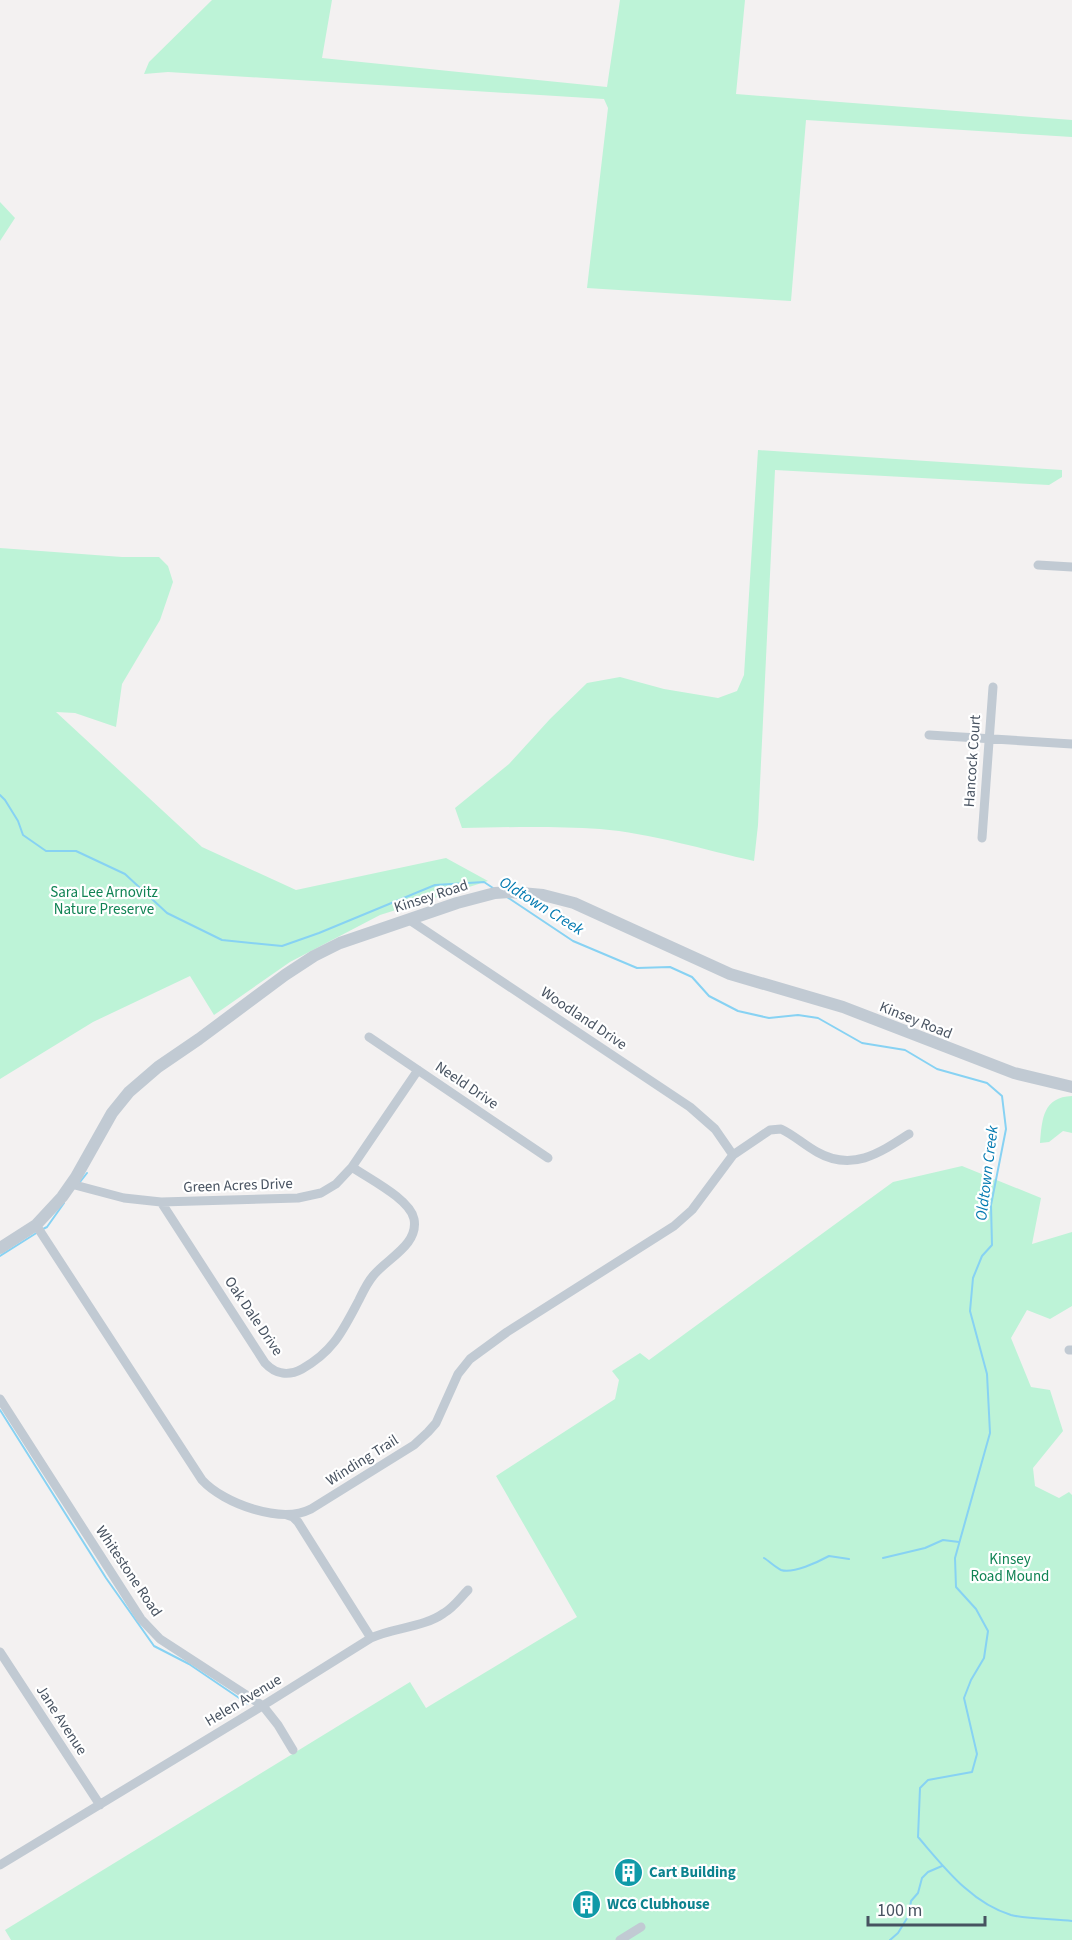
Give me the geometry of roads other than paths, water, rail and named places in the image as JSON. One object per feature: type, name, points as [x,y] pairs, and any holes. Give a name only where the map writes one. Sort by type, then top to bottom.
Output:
[{"type":"street","points":[[1038,565],[1072,567]]},
{"type":"street","name":"Hancock Court","points":[[982,838],[993,687]]},
{"type":"street","points":[[929,735],[1072,744]]},
{"type":"street","name":"Kinsey Road","points":[[0,1248],[36,1225],[51,1210],[71,1184],[112,1113],[146,1076],[305,962],[340,944],[408,919],[488,895],[510,892],[543,895],[574,903],[730,974],[843,1007],[1014,1074],[1072,1087]]},
{"type":"street","name":"Woodland Drive","points":[[408,919],[690,1107],[715,1130],[733,1155]]},
{"type":"street","name":"Neeld Drive","points":[[369,1037],[548,1158]]},
{"type":"street","name":"Green Acres Drive","points":[[71,1184],[124,1198],[161,1202],[309,1197],[336,1184],[352,1167],[417,1070]]},
{"type":"street","points":[[733,1155],[773,1129],[784,1130],[820,1154],[847,1160],[872,1156],[909,1134]]},
{"type":"street","name":"Winding Trail","points":[[287,1515],[300,1514],[311,1509],[414,1445],[436,1423],[458,1374],[470,1359],[674,1226],[699,1202],[733,1155]]},
{"type":"street","name":"Oak Dale Drive","points":[[161,1202],[265,1364],[277,1372],[291,1374],[315,1361],[332,1346],[372,1277],[407,1243],[413,1233],[414,1218],[407,1204],[352,1167]]},
{"type":"street","points":[[36,1225],[202,1480],[231,1502],[287,1515],[298,1522],[371,1638]]},
{"type":"street","name":"Whitestone Road","points":[[0,1399],[136,1611],[150,1629],[174,1649],[263,1706],[293,1750]]},
{"type":"street","name":"Helen Avenue","points":[[0,1865],[371,1638],[438,1617],[468,1590]]},
{"type":"street","name":"Jane Avenue","points":[[0,1652],[100,1804]]},
{"type":"street","points":[[620,1940],[641,1927]]},
{"type":"waterway","name":"Oldtown Creek","points":[[0,795],[18,821],[23,835],[46,851],[76,851],[125,874],[167,913],[222,940],[282,946],[435,885],[484,882],[493,888]]},
{"type":"waterway","name":"Oldtown Creek","points":[[507,897],[573,941],[637,968],[670,967],[692,977],[709,996],[738,1011],[769,1018],[798,1015],[818,1018],[862,1043],[905,1050],[937,1069],[987,1083],[1002,1096],[1006,1129],[991,1205],[992,1245],[982,1256],[973,1278],[970,1311],[987,1374],[990,1433],[955,1558],[956,1587],[976,1609],[988,1631],[984,1658],[964,1698],[977,1754],[972,1772],[928,1780],[920,1788],[918,1837],[959,1883],[983,1902],[1011,1915],[1072,1921]]},
{"type":"waterway","points":[[80,1182],[87,1173]]},
{"type":"waterway","points":[[43,1229],[47,1227],[64,1203]]},
{"type":"waterway","points":[[0,1256],[38,1232]]},
{"type":"waterway","points":[[0,1410],[106,1578],[154,1646],[189,1664],[248,1704]]},
{"type":"waterway","points":[[883,1558],[925,1548],[943,1540],[959,1542]]},
{"type":"waterway","points":[[764,1558],[779,1569],[786,1571],[805,1567],[829,1556],[849,1559]]},
{"type":"waterway","points":[[890,1940],[898,1933],[909,1915],[911,1901],[918,1893],[922,1878],[928,1872],[942,1866]]},
{"type":"place","name":"Cart Building","points":[[628,1872]]},
{"type":"place","name":"WCG Clubhouse","points":[[586,1904]]},
{"type":"park label","name":"Sara Lee Arnovitz Nature Preserve","points":[[104,900]]},
{"type":"park label","name":"Kinsey Road Mound","points":[[1010,1568]]}]
